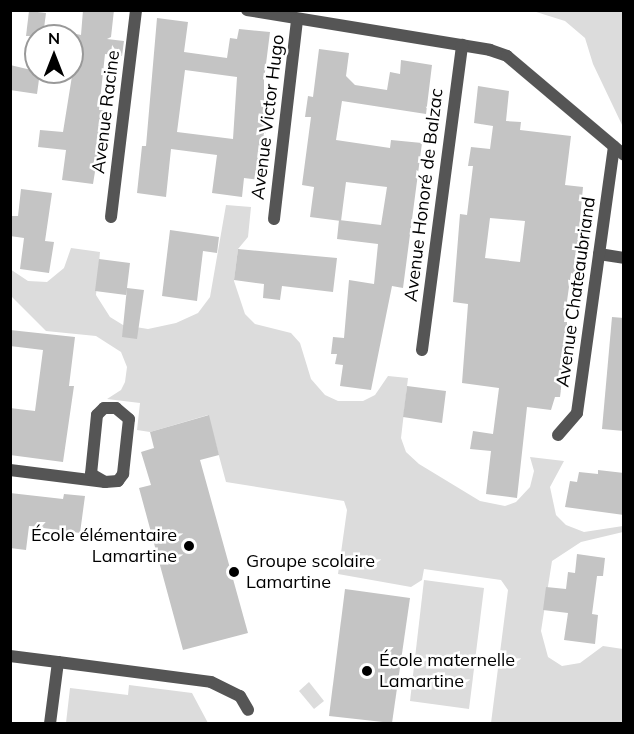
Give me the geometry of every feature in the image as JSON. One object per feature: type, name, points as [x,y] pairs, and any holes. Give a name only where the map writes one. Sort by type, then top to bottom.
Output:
[{"type":"street","name":"Avenue Racine","points":[[111,217],[136,10]]},
{"type":"street","points":[[247,10],[297,20],[462,45],[507,56],[619,151]]},
{"type":"street","name":"Avenue Victor Hugo","points":[[274,219],[297,20]]},
{"type":"street","name":"Avenue Honoré de Balzac","points":[[422,350],[462,45]]},
{"type":"street","name":"Avenue Chateaubriand","points":[[558,435],[577,413],[599,254],[619,151]]},
{"type":"street","points":[[599,254],[624,258]]},
{"type":"street","points":[[10,470],[105,482],[122,477],[129,419],[124,411],[110,407],[98,413],[91,470],[92,477],[105,482]]},
{"type":"street","points":[[10,656],[211,682],[240,696],[248,710]]},
{"type":"street","points":[[50,723],[58,662]]},
{"type":"shaded area","points":[[533,11],[623,11],[623,127],[593,64],[585,38],[565,21]]},
{"type":"shaded area","points":[[226,205],[251,207],[248,237],[238,249],[234,281],[245,314],[255,324],[291,333],[300,343],[311,379],[325,395],[338,401],[363,401],[375,395],[388,376],[408,378],[401,438],[406,452],[419,464],[480,501],[505,506],[516,502],[530,487],[534,471],[530,457],[564,461],[550,487],[556,515],[566,525],[584,532],[623,526],[623,532],[581,542],[552,561],[541,631],[548,657],[562,666],[580,663],[603,646],[623,649],[623,723],[491,723],[508,590],[501,580],[424,569],[422,580],[411,587],[338,574],[347,510],[344,501],[226,482],[208,415],[150,432],[137,430],[140,403],[107,399],[121,390],[125,382],[127,367],[121,352],[96,336],[46,331],[11,296],[10,269],[28,281],[47,282],[64,268],[71,248],[100,252],[96,295],[110,317],[123,325],[148,329],[176,323],[198,313],[210,297]]},
{"type":"shaded area","points":[[424,580],[484,588],[469,709],[410,701]]},
{"type":"shaded area","points":[[309,682],[324,701],[314,709],[299,691]]},
{"type":"shaded area","points":[[129,685],[192,693],[208,723],[66,723],[70,688],[128,695]]},
{"type":"building","points":[[83,10],[114,10],[111,37],[107,39],[124,41],[122,56],[105,54],[99,110],[105,110],[93,184],[62,180],[66,150],[38,147],[40,130],[63,132],[71,84],[84,84],[84,24],[82,24]]},
{"type":"building","points":[[29,11],[46,13],[45,24],[27,24]]},
{"type":"building","points":[[157,18],[188,22],[184,52],[227,58],[230,38],[237,39],[239,29],[270,32],[264,80],[264,112],[268,112],[259,180],[244,178],[242,197],[212,193],[217,155],[171,149],[166,197],[137,193],[142,146],[146,146]],"holes":[[[185,70],[237,77],[233,139],[177,132]]]},
{"type":"building","points":[[319,49],[349,53],[346,76],[355,85],[387,90],[390,72],[400,74],[401,60],[432,65],[426,114],[342,101],[336,140],[390,148],[391,140],[422,143],[403,288],[392,286],[371,390],[340,386],[343,365],[335,364],[337,354],[331,354],[333,337],[344,338],[349,280],[374,284],[378,244],[337,239],[339,221],[310,217],[314,187],[302,185],[311,117],[305,117],[308,96],[313,97]],"holes":[[[346,182],[387,187],[381,225],[341,220]]]},
{"type":"building","points":[[10,65],[24,68],[24,84],[38,84],[37,94],[10,90]]},
{"type":"building","points":[[478,86],[509,91],[506,121],[521,122],[520,130],[571,136],[565,185],[583,187],[575,274],[571,273],[564,322],[567,322],[567,343],[560,397],[555,397],[551,410],[527,407],[517,498],[486,494],[491,451],[470,449],[473,431],[493,434],[499,388],[462,383],[468,304],[453,302],[460,214],[467,215],[473,166],[468,166],[471,147],[490,149],[493,126],[474,123]],"holes":[[[490,218],[525,221],[520,262],[485,258]]]},
{"type":"building","points":[[21,189],[52,193],[45,241],[54,242],[49,273],[20,269],[24,238],[10,236],[10,216],[18,216]]},
{"type":"building","points":[[170,230],[219,237],[217,253],[203,251],[197,301],[162,296]]},
{"type":"building","points":[[238,249],[337,258],[333,292],[282,286],[280,300],[263,298],[264,284],[234,280]]},
{"type":"building","points":[[99,259],[130,263],[126,295],[95,291]]},
{"type":"building","points":[[127,288],[144,290],[137,339],[122,337]]},
{"type":"building","points":[[612,317],[624,318],[624,431],[602,429]]},
{"type":"building","points":[[10,330],[75,337],[69,386],[74,386],[63,462],[10,455],[10,408],[35,411],[43,350],[10,346]]},
{"type":"building","points":[[407,386],[446,391],[442,423],[403,417]]},
{"type":"building","name":"École élémentaire Lamartine","points":[[209,415],[219,455],[200,460],[248,633],[183,650],[139,488],[151,485],[141,452],[154,448],[150,432]]},
{"type":"building","points":[[598,470],[624,473],[624,515],[565,507],[570,481],[577,482],[579,472],[598,474]]},
{"type":"building","points":[[10,493],[63,499],[64,494],[85,496],[80,533],[29,526],[26,550],[10,548]]},
{"type":"building","points":[[577,554],[605,558],[603,576],[597,576],[592,614],[598,615],[595,644],[564,640],[568,613],[543,610],[546,587],[566,589],[568,572],[575,573]]},
{"type":"building","name":"École maternelle Lamartine","points":[[345,589],[410,598],[392,723],[329,716]]},
{"type":"place","name":"École élémentaire Lamartine","points":[[189,546]]},
{"type":"place","name":"Groupe scolaire Lamartine","points":[[234,572]]},
{"type":"place","name":"École maternelle Lamartine","points":[[367,671]]}]
